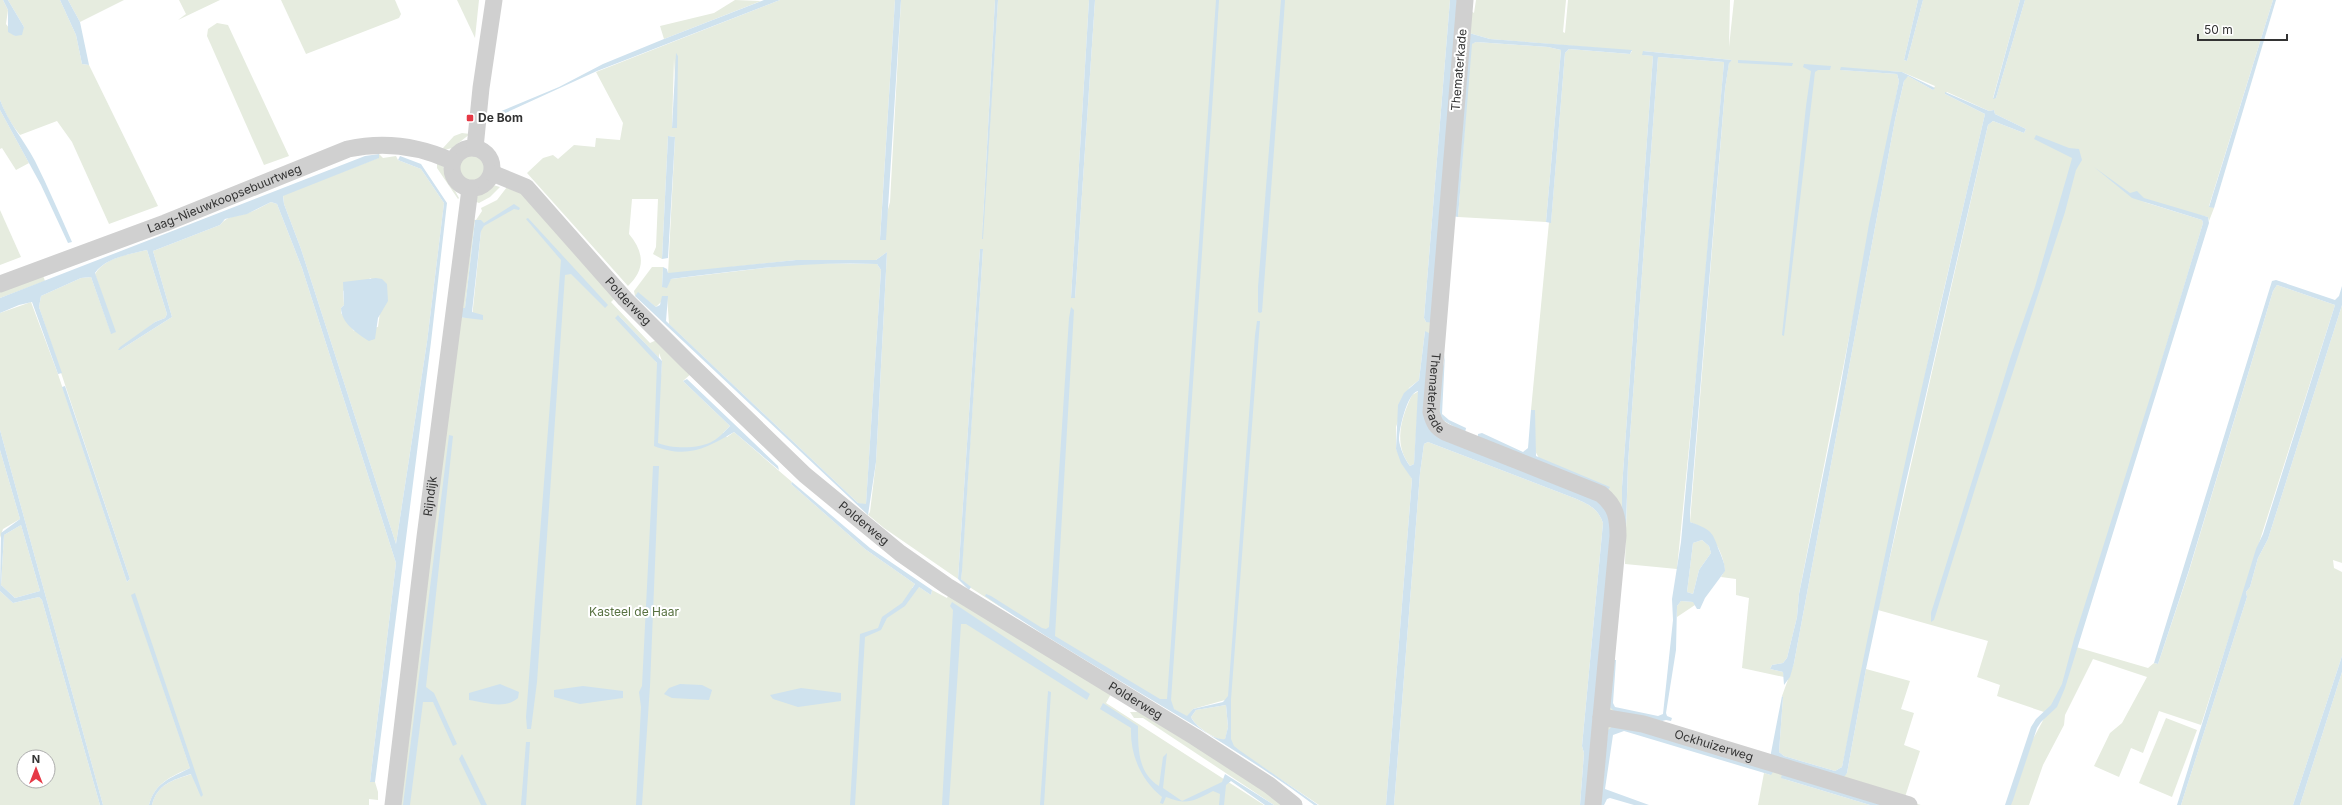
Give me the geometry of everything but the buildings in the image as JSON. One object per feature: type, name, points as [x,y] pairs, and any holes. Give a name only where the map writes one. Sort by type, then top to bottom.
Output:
[{"type":"street","points":[[475,148],[481,88],[494,0]]},
{"type":"street","name":"Thematerkade","points":[[1465,0],[1431,412],[1434,422],[1441,430],[1600,494],[1614,508],[1617,516],[1618,536],[1601,718]]},
{"type":"street","name":"Laag-Nieuwkoopsebuurtweg","points":[[0,284],[165,223],[348,149],[368,144],[393,144],[437,154],[452,161]]},
{"type":"street","points":[[466,148],[475,148],[486,153],[492,164],[492,173],[487,182],[478,188],[470,189],[461,186],[454,179],[451,168],[452,161],[456,154],[466,148]]},
{"type":"street","name":"Polderweg","points":[[492,173],[526,187],[626,299],[687,361],[805,475],[900,553],[947,586],[1195,737],[1269,785],[1294,805]]},
{"type":"street","name":"Rijndijk","points":[[393,805],[424,537],[470,189]]},
{"type":"street","points":[[1593,805],[1601,718]]},
{"type":"street","name":"Ockhuizerweg","points":[[1601,718],[1643,724],[1909,805]]},
{"type":"green space","points":[[0,0],[3,0],[8,10],[6,24],[15,36],[24,27],[8,0],[60,0],[76,35],[82,64],[89,65],[158,206],[109,224],[72,142],[57,121],[20,135],[8,118],[0,100]]},
{"type":"green space","points":[[68,0],[124,0],[80,22]]},
{"type":"green space","points":[[179,0],[220,0],[178,20],[186,14]]},
{"type":"green space","points":[[281,0],[395,0],[401,14],[399,18],[306,54]]},
{"type":"green space","points":[[457,0],[479,0],[475,38]]},
{"type":"green space","points":[[735,0],[761,1],[664,39],[660,26],[714,13]]},
{"type":"green space","points":[[780,0],[895,0],[880,239],[890,202],[901,0],[995,0],[982,239],[998,0],[1089,0],[1071,298],[1075,298],[1095,0],[1450,0],[1424,318],[1426,322],[1457,0],[1474,13],[1476,0],[1566,0],[1563,32],[1565,33],[1568,0],[1730,0],[1729,47],[1734,0],[1918,0],[1904,60],[1907,61],[1923,0],[2020,0],[1993,98],[1996,98],[2025,0],[2273,0],[2209,206],[2214,208],[2209,221],[2208,217],[2141,201],[2202,220],[2203,223],[2076,647],[2148,668],[2154,663],[2158,664],[2189,571],[2273,291],[2277,285],[2335,305],[2201,725],[2159,711],[2143,753],[2131,748],[2119,777],[2094,766],[2110,733],[2122,723],[2147,677],[2093,659],[2065,715],[2064,725],[2043,765],[2029,805],[2008,805],[2027,750],[2047,713],[1997,696],[2000,685],[1977,677],[1988,641],[1878,610],[1988,125],[1993,121],[2024,133],[2026,129],[1995,114],[1994,110],[1989,111],[1947,92],[1945,94],[1985,114],[1937,319],[1842,767],[1835,771],[1784,756],[1779,752],[1782,696],[1794,663],[1895,120],[1905,77],[1908,76],[1933,90],[1935,86],[1902,72],[1841,68],[1841,70],[1897,74],[1899,81],[1799,594],[1797,617],[1787,658],[1783,663],[1772,665],[1770,669],[1783,672],[1784,677],[1742,668],[1749,598],[1736,595],[1736,579],[1721,577],[1725,570],[1722,555],[1709,535],[1697,525],[1690,522],[1725,89],[1729,62],[1732,60],[1643,51],[1643,55],[1653,56],[1622,487],[1622,543],[1609,706],[1840,778],[1847,773],[1866,669],[1910,681],[1901,709],[1914,713],[1904,745],[1920,751],[1904,800],[1921,805],[1897,805],[1781,778],[1870,805],[1758,805],[1764,773],[1771,775],[1639,728],[1608,730],[1609,513],[1438,433],[1425,331],[1419,380],[1409,388],[1396,427],[1396,449],[1412,479],[1386,805],[1319,805],[1230,745],[1231,702],[1225,700],[1193,709],[1187,717],[999,606],[971,588],[961,579],[983,249],[980,249],[958,579],[884,528],[868,515],[870,512],[876,462],[887,252],[876,260],[796,260],[668,274],[675,137],[668,136],[662,259],[653,254],[656,247],[658,199],[632,199],[629,234],[638,247],[641,260],[638,273],[628,286],[527,173],[543,158],[553,155],[558,159],[574,145],[595,147],[596,138],[620,140],[623,123],[596,72]],"holes":[[[1469,33],[1490,39],[1632,51],[1630,54],[1569,49],[1565,53],[1551,222],[1549,222],[1531,410],[1535,410],[1535,451],[1539,458],[1457,429],[1441,419],[1442,356]],[[674,58],[677,127],[672,128]]]},
{"type":"green space","points":[[217,23],[228,25],[289,156],[264,165],[207,36],[208,29]]},
{"type":"green space","points":[[1476,42],[1548,47],[1561,50],[1546,222],[1458,217],[1471,44]]},
{"type":"green space","points":[[1658,57],[1724,62],[1700,336],[1677,569],[1625,564],[1628,463]]},
{"type":"green space","points":[[0,110],[29,163],[16,170],[2,148],[0,149]]},
{"type":"green space","points":[[462,133],[470,134],[452,148],[444,150],[443,148],[454,136]]},
{"type":"green space","points":[[379,154],[383,158],[396,156],[398,160],[421,169],[444,203],[427,342],[396,544],[301,249],[284,204],[283,195],[378,158]],"holes":[[[371,278],[380,312],[378,327],[354,331],[341,313],[341,308],[344,305],[343,291]]]},
{"type":"green space","points":[[471,154],[481,158],[485,168],[481,178],[471,182],[461,178],[457,168],[461,158]]},
{"type":"green space","points":[[437,162],[443,165],[444,170],[459,198],[458,199],[437,168]]},
{"type":"green space","points":[[493,185],[500,187],[490,197],[479,203],[474,201],[479,194]]},
{"type":"green space","name":"Kasteel de Haar","points":[[507,187],[519,190],[617,296],[611,302],[650,343],[659,339],[693,372],[683,381],[730,426],[723,433],[727,437],[734,432],[792,482],[791,484],[865,549],[915,584],[912,588],[919,587],[931,595],[932,590],[947,598],[950,591],[1111,694],[1106,703],[1264,805],[399,805],[458,317],[472,318],[482,221],[475,220],[465,309],[460,308],[470,219],[476,220],[482,211],[481,208],[497,200]],"holes":[[[618,315],[659,358],[659,353],[662,361],[661,376],[657,372],[657,363]]]},
{"type":"green space","points":[[271,202],[277,204],[302,268],[396,563],[370,782],[375,782],[378,792],[378,800],[369,799],[369,805],[152,805],[158,792],[167,784],[178,778],[192,774],[200,797],[131,594],[190,768],[176,774],[159,786],[155,791],[149,805],[103,805],[0,430],[0,313],[31,302],[58,374],[127,582],[130,579],[39,307],[41,296],[81,278],[91,277],[111,333],[115,332],[95,274],[99,268],[111,260],[147,250],[167,314],[165,318],[155,322],[120,350],[172,317],[153,251],[220,225],[226,219],[251,212]]},
{"type":"green space","points":[[0,210],[21,257],[0,265]]},
{"type":"green space","points":[[806,263],[877,264],[881,270],[866,505],[858,503],[669,324],[667,296],[656,307],[638,293],[635,296],[634,291],[652,267],[663,267],[662,287],[671,279]]},
{"type":"green space","points":[[42,273],[45,281],[0,298],[0,289]]},
{"type":"green space","points":[[2342,305],[2342,563],[2333,560],[2334,568],[2342,572],[2342,656],[2293,805],[2181,805],[2247,597],[2246,592],[2250,587],[2258,558],[2268,539]]},
{"type":"green space","points":[[1419,391],[1414,464],[1410,466],[1402,449],[1400,431],[1412,395]]},
{"type":"green space","points":[[1428,442],[1579,500],[1592,507],[1601,518],[1603,523],[1582,746],[1584,753],[1580,805],[1394,805],[1420,473],[1424,444]]},
{"type":"green space","points":[[0,450],[20,519],[3,529],[0,538]]},
{"type":"green space","points":[[21,525],[40,591],[15,598],[1,585],[4,535]]},
{"type":"green space","points":[[1702,540],[1709,546],[1711,553],[1699,570],[1693,594],[1687,592],[1693,543]]},
{"type":"green space","points":[[0,591],[13,603],[39,597],[42,600],[100,805],[0,805]]},
{"type":"green space","points":[[1681,601],[1694,602],[1695,605],[1677,617],[1677,606]]},
{"type":"green space","points":[[2342,672],[2342,805],[2300,805]]},
{"type":"green space","points":[[1226,705],[1228,727],[1225,740],[1216,738],[1206,732],[1193,721],[1191,717],[1196,710]]},
{"type":"green space","points":[[1130,712],[1142,712],[1287,805],[1274,805],[1143,718],[1134,718]]},
{"type":"green space","points":[[2166,718],[2197,730],[2172,797],[2139,783]]},
{"type":"water","points":[[3,0],[8,0],[24,27],[22,35],[15,36],[8,32],[8,10]]},
{"type":"water","points":[[60,0],[68,0],[80,22],[89,65],[82,64],[76,35]]},
{"type":"water","points":[[764,0],[780,0],[597,71],[501,115],[499,112],[559,87],[603,64]]},
{"type":"water","points":[[895,0],[901,0],[886,240],[880,240]]},
{"type":"water","points":[[995,0],[998,0],[982,239]]},
{"type":"water","points":[[1089,0],[1095,0],[1075,298],[1071,298]]},
{"type":"water","points":[[1216,0],[1219,0],[1171,700],[1174,709],[1187,716],[1193,709],[1223,702],[1228,696],[1255,335],[1257,321],[1260,321],[1231,699],[1231,739],[1234,746],[1239,750],[1318,805],[1314,805],[1233,750],[1067,649],[985,596],[986,594],[991,596],[1042,628],[1046,629],[1049,627],[1069,318],[1071,307],[1074,310],[1055,636],[1160,699],[1167,699]],"holes":[[[1226,705],[1228,727],[1225,739],[1216,738],[1197,725],[1191,717],[1196,710]]]},
{"type":"water","points":[[1281,0],[1285,0],[1262,312],[1260,313],[1258,312],[1258,287]]},
{"type":"water","points":[[1450,0],[1457,0],[1434,323],[1426,322],[1424,318]]},
{"type":"water","points":[[1918,0],[1923,0],[1907,61],[1904,60]]},
{"type":"water","points":[[2020,0],[2025,0],[1996,98],[1993,99]]},
{"type":"water","points":[[2273,0],[2276,0],[2214,208],[2209,207]]},
{"type":"water","points":[[1469,33],[1490,39],[1632,50],[1630,54],[1569,49],[1565,53],[1551,223],[1546,222],[1561,50],[1548,47],[1476,42],[1472,44],[1458,217],[1452,216]]},
{"type":"water","points":[[1643,51],[1732,60],[1729,63],[1725,89],[1690,513],[1690,522],[1704,528],[1714,537],[1725,566],[1725,571],[1705,598],[1700,609],[1697,609],[1693,602],[1681,601],[1677,606],[1676,650],[1666,713],[1667,716],[1672,718],[1671,721],[1662,721],[1615,712],[1609,706],[1613,660],[1616,660],[1613,703],[1615,707],[1658,716],[1663,714],[1673,620],[1672,599],[1681,542],[1724,62],[1658,57],[1628,463],[1626,526],[1622,525],[1622,487],[1653,56],[1642,55]],"holes":[[[1702,540],[1709,546],[1711,553],[1699,570],[1693,594],[1687,592],[1693,543]]]},
{"type":"water","points":[[676,53],[678,56],[677,128],[672,128]]},
{"type":"water","points":[[1738,60],[1793,63],[1792,66],[1738,63]]},
{"type":"water","points":[[1804,64],[1831,66],[1830,70],[1818,70],[1815,72],[1784,336],[1782,335],[1811,71],[1803,67]]},
{"type":"water","points":[[1841,67],[1902,72],[1935,88],[1933,90],[1908,76],[1904,81],[1895,120],[1794,663],[1790,677],[1784,685],[1783,672],[1770,669],[1772,665],[1783,663],[1787,658],[1797,617],[1799,594],[1837,406],[1869,224],[1899,81],[1897,74],[1840,70]]},
{"type":"water","points":[[1945,92],[1989,111],[1994,110],[1995,114],[2026,129],[2024,133],[1993,121],[1988,125],[1905,486],[1866,669],[1847,773],[1844,777],[1770,758],[1782,696],[1779,752],[1784,756],[1835,771],[1842,767],[1910,440],[1985,114],[1945,94]]},
{"type":"water","points":[[0,100],[7,116],[31,153],[72,242],[68,243],[41,185],[0,110]]},
{"type":"water","points":[[2036,135],[2069,148],[2079,149],[2082,160],[2076,170],[2065,212],[1978,479],[1934,620],[1931,622],[1931,613],[2011,356],[2035,287],[2072,158],[2034,139]]},
{"type":"water","points":[[668,136],[675,137],[668,258],[662,259]]},
{"type":"water","points":[[379,154],[379,158],[283,196],[284,204],[301,249],[396,544],[427,342],[444,203],[421,169],[398,160],[400,156],[421,164],[447,203],[431,342],[375,782],[370,782],[396,563],[302,268],[277,204],[271,202],[247,214],[225,219],[220,225],[153,251],[172,317],[120,350],[118,350],[120,347],[155,322],[165,318],[167,314],[147,250],[111,260],[99,268],[95,273],[116,332],[111,334],[91,277],[81,278],[41,296],[39,307],[62,373],[58,374],[32,302],[19,305],[0,313],[0,298],[365,156]]},
{"type":"water","points":[[2094,167],[2130,193],[2137,191],[2144,198],[2208,217],[2209,223],[2065,688],[2057,707],[2041,722],[2037,728],[2011,805],[2005,805],[2031,727],[2036,719],[2051,705],[2062,684],[2074,639],[2203,223],[2202,220],[2132,198]]},
{"type":"water","points":[[514,204],[520,208],[519,210],[514,209],[484,226],[481,231],[472,312],[483,315],[483,320],[458,317],[460,308],[465,308],[475,220],[481,220],[484,223]]},
{"type":"water","points":[[528,218],[608,305],[605,308],[571,274],[565,275],[537,682],[531,729],[527,729],[526,717],[561,260],[526,219]]},
{"type":"water","points":[[980,249],[983,249],[961,579],[971,587],[969,590],[958,579]]},
{"type":"water","points":[[887,252],[876,462],[868,515],[635,296],[638,292],[656,307],[660,305],[662,296],[668,296],[666,321],[858,503],[866,504],[881,270],[877,264],[851,263],[799,265],[748,270],[671,279],[667,288],[662,287],[663,267],[667,269],[668,273],[796,260],[876,260]]},
{"type":"water","points":[[376,278],[382,279],[387,284],[388,301],[378,318],[375,339],[369,341],[351,328],[344,318],[341,308],[344,305],[343,282]]},
{"type":"water","points":[[2276,280],[2335,300],[2339,296],[2342,286],[2342,305],[2268,539],[2258,558],[2250,587],[2246,592],[2247,597],[2181,805],[2177,805],[2256,549],[2263,534],[2335,305],[2277,285],[2273,291],[2189,570],[2158,664],[2154,663],[2272,281]]},
{"type":"water","points":[[618,315],[662,361],[658,443],[678,447],[701,446],[715,440],[730,426],[683,381],[687,379],[778,466],[779,470],[734,432],[706,447],[687,452],[666,450],[654,446],[657,363],[615,318]]},
{"type":"water","points":[[1425,331],[1431,334],[1426,413],[1591,495],[1607,512],[1611,527],[1586,805],[1580,805],[1584,753],[1582,746],[1603,523],[1601,518],[1592,507],[1579,500],[1428,442],[1424,444],[1420,473],[1394,805],[1386,805],[1412,479],[1401,463],[1396,449],[1398,405],[1404,393],[1419,380]],"holes":[[[1418,391],[1414,464],[1410,466],[1408,463],[1399,440],[1400,428],[1407,404],[1414,393]]]},
{"type":"water","points":[[1445,354],[1442,414],[1449,420],[1466,428],[1465,433],[1441,419],[1438,397]]},
{"type":"water","points":[[65,386],[130,579],[127,582],[62,387]]},
{"type":"water","points":[[1531,410],[1535,410],[1536,456],[1610,487],[1608,490],[1478,437],[1478,434],[1482,433],[1523,452],[1528,448]]},
{"type":"water","points":[[0,430],[103,805],[100,805],[42,600],[39,597],[13,603],[0,591],[1,533],[20,519],[0,450]],"holes":[[[21,525],[40,591],[15,598],[1,585],[4,535]]]},
{"type":"water","points":[[449,435],[453,436],[426,687],[434,693],[457,744],[453,746],[433,702],[423,702],[410,805],[403,805]]},
{"type":"water","points":[[653,466],[659,466],[650,686],[642,805],[636,805],[641,707],[639,692],[642,686]]},
{"type":"water","points":[[792,482],[870,548],[932,590],[931,595],[919,587],[905,606],[887,618],[881,630],[865,637],[855,805],[850,805],[860,634],[878,628],[882,617],[902,603],[915,584],[865,549],[791,484]]},
{"type":"water","points":[[135,593],[203,795],[201,797],[191,774],[178,778],[167,784],[158,792],[152,805],[149,805],[155,791],[160,786],[170,778],[190,768],[131,595]]},
{"type":"water","points":[[952,602],[1090,694],[1087,700],[966,624],[961,624],[949,805],[942,805],[953,610],[950,606]]},
{"type":"water","points":[[2342,656],[2342,672],[2300,805],[2293,805]]},
{"type":"water","points":[[500,684],[519,692],[518,698],[507,704],[494,704],[469,700],[469,693]]},
{"type":"water","points":[[680,684],[702,685],[712,690],[709,700],[672,698],[664,694],[669,688]]},
{"type":"water","points":[[583,686],[623,691],[623,698],[580,704],[554,697],[554,690]]},
{"type":"water","points":[[801,688],[841,693],[841,701],[798,707],[773,699],[770,695]]},
{"type":"water","points":[[1048,691],[1051,692],[1044,805],[1040,805]]},
{"type":"water","points":[[1103,703],[1138,726],[1139,752],[1143,767],[1152,781],[1159,786],[1163,757],[1167,753],[1163,788],[1182,801],[1222,782],[1225,774],[1274,805],[1265,805],[1231,781],[1226,785],[1224,805],[1219,805],[1220,794],[1213,791],[1200,798],[1190,801],[1185,802],[1179,801],[1166,797],[1163,804],[1160,803],[1162,797],[1148,783],[1138,766],[1132,748],[1131,728],[1100,709]]},
{"type":"water","points":[[1614,725],[1639,728],[1773,772],[1771,775],[1624,731],[1613,735],[1605,789],[1649,805],[1634,805],[1610,798],[1607,799],[1604,805],[1599,805],[1608,730]]},
{"type":"water","points":[[526,742],[530,742],[526,805],[521,805]]},
{"type":"water","points":[[462,754],[487,805],[481,805],[459,759]]},
{"type":"water","points":[[1782,774],[1897,805],[1870,805],[1781,778]]},
{"type":"place","name":"De Bom","points":[[470,118]]}]
